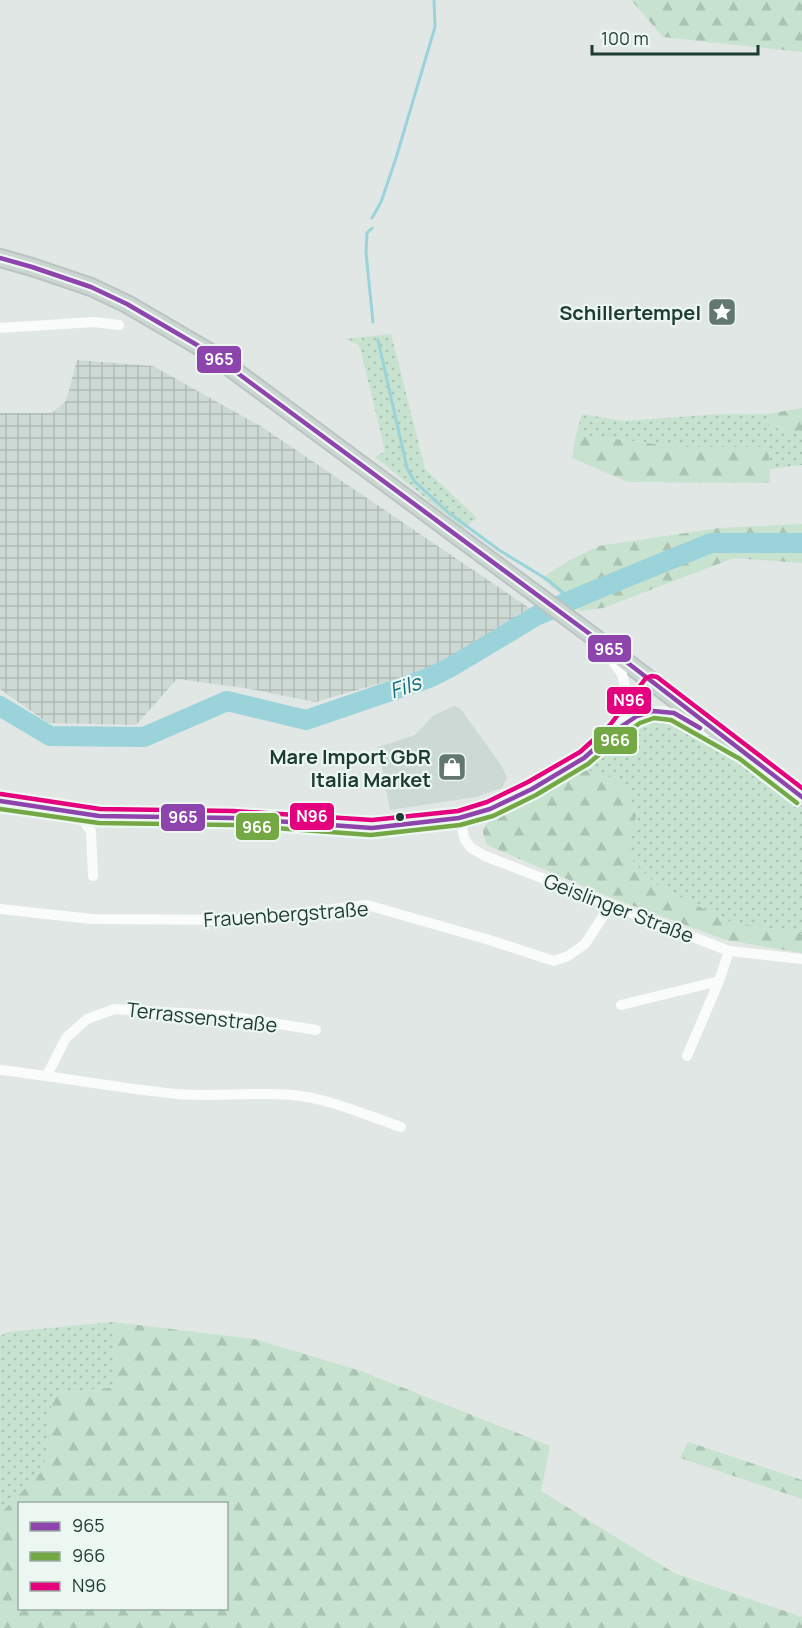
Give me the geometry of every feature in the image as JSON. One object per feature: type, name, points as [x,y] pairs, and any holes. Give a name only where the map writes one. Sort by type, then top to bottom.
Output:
[{"type":"main road","points":[[0,258],[91,287],[127,304],[209,352],[598,640],[802,797]]},
{"type":"street","points":[[0,328],[94,322],[118,325]]},
{"type":"street","points":[[598,640],[622,674],[626,691],[625,718]]},
{"type":"street","points":[[616,730],[652,682]]},
{"type":"street","points":[[0,801],[99,816],[232,819],[372,828],[459,818],[490,809],[532,789],[584,758],[616,730],[637,716],[653,711],[674,713],[744,753]]},
{"type":"street","points":[[78,813],[91,831],[93,876]]},
{"type":"street","name":"Geislinger Straße","points":[[459,818],[465,840],[471,848],[485,856],[729,951],[802,959]]},
{"type":"street","name":"Frauenbergstraße","points":[[0,909],[92,919],[238,920],[367,905],[554,961],[568,956],[585,944],[611,904]]},
{"type":"street","points":[[687,1056],[719,981],[729,951]]},
{"type":"street","points":[[621,1005],[719,981]]},
{"type":"street","name":"Terrassenstraße","points":[[47,1075],[66,1038],[87,1019],[115,1009],[229,1016],[316,1030]]},
{"type":"street","points":[[0,1070],[180,1094],[291,1095],[323,1100],[401,1127]]},
{"type":"shaded area","points":[[77,360],[153,366],[262,427],[535,612],[441,666],[315,702],[245,688],[177,679],[136,725],[48,723],[0,689],[0,413],[52,413],[66,401]]},
{"type":"shaded area","points":[[454,706],[460,708],[501,765],[507,778],[502,788],[476,797],[390,810],[378,747],[415,735],[434,715]]},
{"type":"green space","points":[[631,0],[802,0],[802,52],[663,37]]},
{"type":"green space","points":[[391,334],[425,469],[477,518],[463,528],[375,457],[385,451],[361,351],[358,344],[345,339]]},
{"type":"green space","points":[[802,408],[802,434],[768,426],[767,414]]},
{"type":"green space","points":[[582,414],[624,421],[720,414],[767,414],[768,426],[802,434],[802,465],[770,469],[769,447],[679,447],[576,434]]},
{"type":"green space","points":[[576,434],[679,447],[769,447],[770,483],[628,482],[572,458]]},
{"type":"green space","points":[[802,524],[802,563],[734,558],[603,608],[581,611],[541,578],[599,546],[719,528]]},
{"type":"green space","points":[[652,716],[671,717],[802,808],[802,933],[730,922],[658,886],[633,862],[630,847],[636,816],[604,773],[583,770],[638,724]]},
{"type":"green space","points":[[583,770],[604,773],[628,791],[636,816],[630,847],[633,862],[658,886],[730,922],[802,933],[802,953],[726,940],[612,898],[487,845],[482,830],[490,819]]},
{"type":"green space","points":[[113,1322],[117,1387],[53,1394],[44,1469],[0,1514],[0,1336],[8,1332]]},
{"type":"green space","points":[[113,1322],[254,1339],[361,1371],[550,1446],[541,1491],[674,1573],[802,1617],[802,1628],[0,1628],[0,1514],[44,1469],[53,1394],[117,1387]]},
{"type":"green space","points":[[688,1442],[802,1480],[802,1499],[680,1458]]},
{"type":"waterway","points":[[372,218],[381,202],[396,158],[435,27],[434,0]]},
{"type":"waterway","points":[[372,228],[367,233],[366,253],[373,322]]},
{"type":"waterway","points":[[378,340],[407,468],[414,481],[449,513],[499,550],[548,580],[572,600]]},
{"type":"waterway","name":"Fils","points":[[0,706],[50,736],[144,737],[227,701],[306,720],[429,678],[536,616],[711,543],[802,543]]},
{"type":"transit line","name":"965","points":[[0,258],[91,287],[127,304],[209,352],[598,640],[802,797]]},
{"type":"transit line","name":"N96","points":[[1,794],[100,809],[233,811],[372,820],[458,811],[487,802],[580,752],[610,725],[646,678],[652,676],[657,677],[802,788]]},
{"type":"transit line","name":"965","points":[[0,801],[99,816],[232,818],[372,828],[459,818],[490,809],[532,789],[584,758],[616,730],[637,716],[653,711],[674,713],[700,728]]},
{"type":"transit line","name":"966","points":[[0,809],[99,823],[232,825],[371,835],[460,825],[493,816],[536,795],[588,764],[640,723],[654,718],[671,720],[740,759],[797,803]]},
{"type":"place","name":"Schillertempel","points":[[722,312]]},
{"type":"place","name":"Mare Import GbR Italia Market","points":[[452,767]]}]
